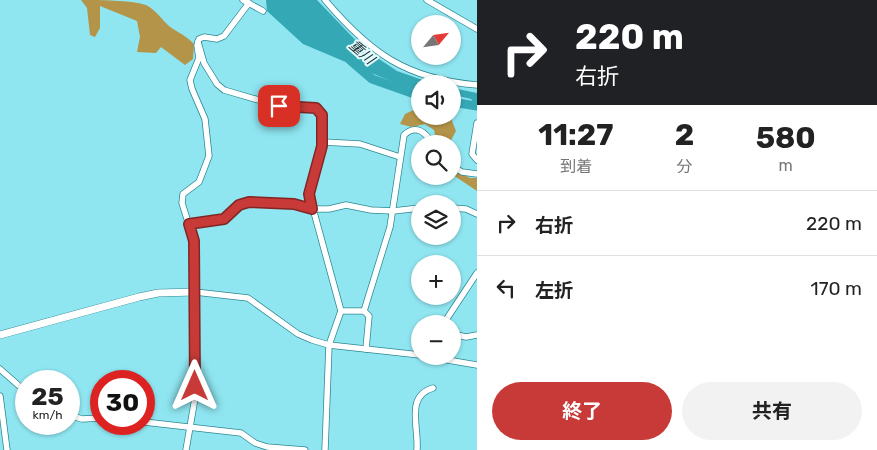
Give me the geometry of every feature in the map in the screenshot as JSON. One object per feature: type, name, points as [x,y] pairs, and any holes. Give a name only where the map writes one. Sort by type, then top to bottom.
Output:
[{"type":"street","points":[[243,0],[263,11]]},
{"type":"street","points":[[325,0],[347,26],[373,49],[397,65],[446,82],[477,85]]},
{"type":"street","points":[[427,0],[477,29]]},
{"type":"street","points":[[198,42],[204,37],[218,38],[224,36],[249,3]]},
{"type":"street","points":[[198,42],[204,63],[217,84],[224,90],[279,106],[316,108],[322,115],[323,142],[309,194],[341,311],[329,345],[325,450]]},
{"type":"street","points":[[186,450],[196,398],[195,292],[194,241],[182,203],[183,194],[200,182],[209,156],[205,119],[190,80],[199,58],[198,42]]},
{"type":"street","points":[[476,126],[472,154],[477,160]]},
{"type":"street","points":[[364,311],[393,211],[404,135],[412,130],[422,131],[425,135]]},
{"type":"street","points":[[323,142],[360,144],[400,157]]},
{"type":"street","points":[[461,171],[477,174]]},
{"type":"street","points":[[189,224],[224,219],[239,205],[249,202],[294,204],[312,209],[329,209],[346,205],[371,210],[393,211],[411,209]]},
{"type":"street","points":[[461,209],[477,214]]},
{"type":"street","points":[[449,315],[477,273]]},
{"type":"street","points":[[0,335],[139,297],[158,293],[195,292],[248,298],[298,334],[329,345],[411,354]]},
{"type":"street","points":[[341,311],[364,311],[369,316],[366,349]]},
{"type":"street","points":[[461,336],[466,337],[477,334]]},
{"type":"street","points":[[461,362],[477,365]]},
{"type":"street","points":[[0,369],[15,382]]},
{"type":"street","points":[[418,450],[415,407],[419,394],[433,388]]},
{"type":"street","points":[[0,396],[7,450]]},
{"type":"street","points":[[155,423],[241,433],[255,443],[267,447],[305,450]]},
{"type":"shaded area","points":[[81,0],[123,1],[139,3],[150,7],[169,26],[194,44],[193,59],[185,65],[161,47],[156,53],[137,52],[140,37],[137,21],[100,6],[100,28],[95,37],[90,35],[87,8]]},
{"type":"shaded area","points":[[411,111],[411,125],[421,125],[412,127],[400,124],[405,114]]},
{"type":"shaded area","points":[[426,125],[454,125],[456,131],[454,135],[435,135],[434,130]]},
{"type":"shaded area","points":[[461,174],[470,178],[477,178],[477,191],[461,180]]},
{"type":"water","points":[[266,0],[317,0],[364,49],[397,71],[411,76],[411,88],[303,44],[267,11]]},
{"type":"water","points":[[461,90],[477,93],[477,106],[471,99],[461,97]]},
{"type":"waterway","name":"重川","points":[[350,60],[372,79],[411,93]]},
{"type":"waterway","name":"重川","points":[[461,103],[477,106]]},
{"type":"route","points":[[195,386],[194,241],[189,224],[224,219],[239,205],[249,202],[294,204],[312,209],[309,194],[314,173],[319,163],[322,146],[322,115],[316,108],[279,106]]}]
